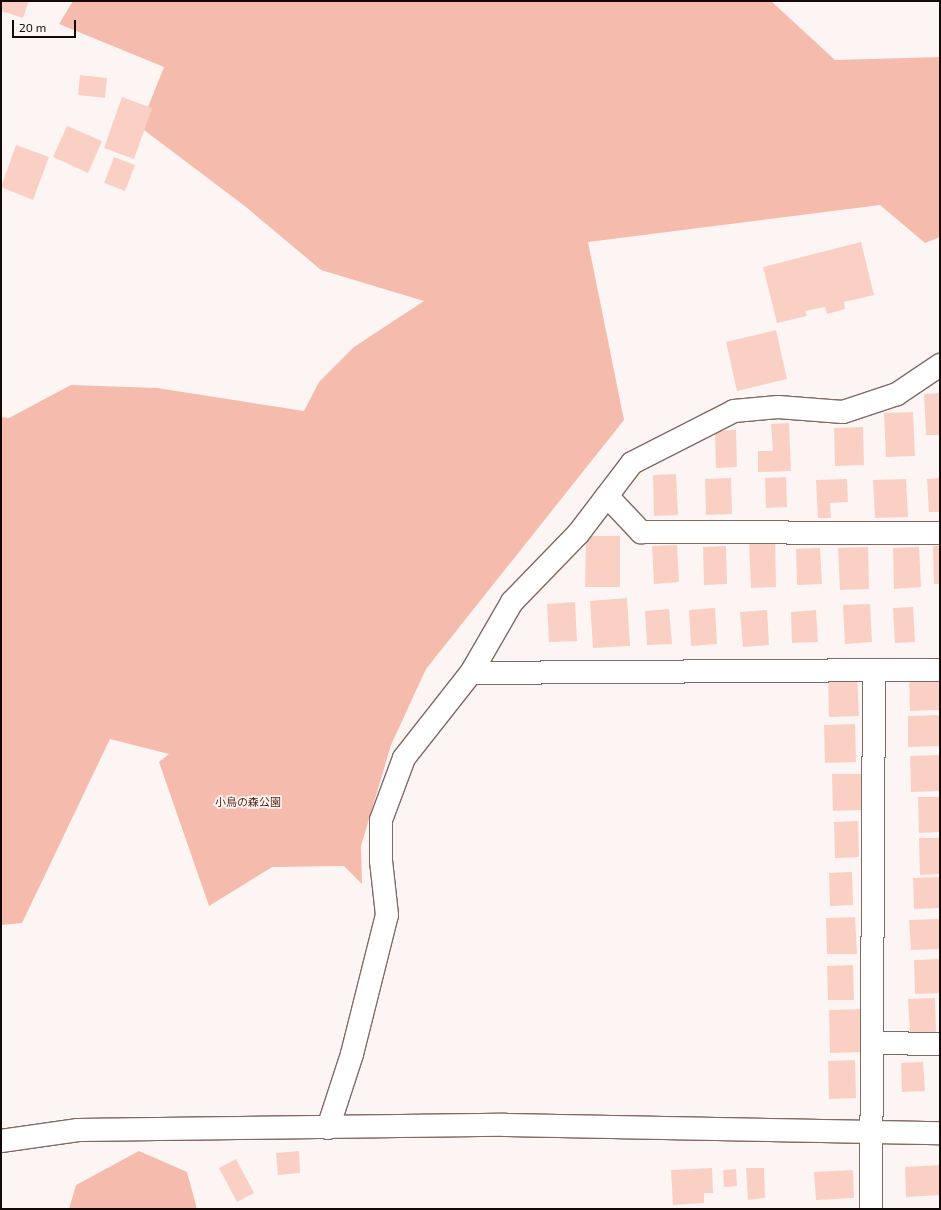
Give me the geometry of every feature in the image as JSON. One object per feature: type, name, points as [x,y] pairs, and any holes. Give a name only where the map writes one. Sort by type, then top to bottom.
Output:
[{"type":"street","points":[[328,1128],[352,1054],[387,915],[381,861],[381,820],[404,758],[471,673],[512,602],[578,534],[632,463],[734,411],[778,407],[844,412],[897,394],[940,365]]},
{"type":"street","points":[[607,496],[641,532],[940,533]]},
{"type":"street","points":[[471,673],[940,670]]},
{"type":"street","points":[[871,1209],[874,671]]},
{"type":"street","points":[[872,1043],[940,1044]]},
{"type":"street","points":[[1,1141],[78,1130],[506,1125],[871,1133],[940,1133]]},
{"type":"green space","name":"小鳥の森公園","points":[[73,1],[771,1],[835,60],[940,57],[940,237],[925,243],[880,205],[588,242],[624,420],[426,669],[391,745],[361,846],[362,884],[344,866],[272,867],[209,906],[159,762],[169,754],[110,739],[22,923],[1,925],[1,417],[9,418],[71,385],[157,388],[304,411],[319,382],[354,347],[424,301],[321,270],[246,207],[140,127],[164,67],[59,24]]},
{"type":"green space","points":[[139,1151],[187,1172],[197,1209],[69,1209],[76,1185]]},
{"type":"building","points":[[1,1],[29,1],[23,18],[1,11]]},
{"type":"building","points":[[80,75],[107,78],[105,98],[78,95]]},
{"type":"building","points":[[122,97],[152,108],[134,159],[104,148]]},
{"type":"building","points":[[67,126],[102,141],[88,173],[53,157]]},
{"type":"building","points":[[16,145],[49,157],[33,200],[1,187]]},
{"type":"building","points":[[114,157],[135,165],[125,191],[104,183]]},
{"type":"building","points":[[861,242],[874,295],[844,302],[845,309],[827,314],[825,307],[805,311],[807,316],[777,323],[763,267]]},
{"type":"building","points":[[776,330],[787,379],[737,391],[726,342]]},
{"type":"building","points":[[940,393],[940,435],[926,435],[924,394]]},
{"type":"building","points":[[913,412],[915,456],[886,457],[884,413]]},
{"type":"building","points":[[789,423],[791,471],[758,472],[758,451],[773,451],[771,424]]},
{"type":"building","points":[[863,427],[864,465],[835,466],[834,428]]},
{"type":"building","points":[[736,430],[737,467],[716,468],[715,431]]},
{"type":"building","points":[[676,474],[678,515],[654,516],[653,475]]},
{"type":"building","points":[[786,477],[787,507],[766,508],[765,478]]},
{"type":"building","points":[[731,478],[732,514],[706,515],[705,479]]},
{"type":"building","points":[[940,478],[940,512],[929,512],[927,479]]},
{"type":"building","points":[[847,479],[848,502],[830,503],[831,518],[818,518],[816,480]]},
{"type":"building","points":[[906,479],[908,517],[875,518],[873,480]]},
{"type":"building","points":[[586,536],[620,536],[620,587],[585,587]]},
{"type":"building","points":[[749,540],[775,540],[776,587],[751,588]]},
{"type":"building","points":[[677,545],[679,582],[654,584],[652,546]]},
{"type":"building","points":[[726,546],[727,584],[704,585],[703,547]]},
{"type":"building","points":[[933,546],[940,546],[940,584],[934,584]]},
{"type":"building","points":[[868,547],[869,589],[840,590],[838,548]]},
{"type":"building","points":[[919,547],[921,587],[894,589],[893,548]]},
{"type":"building","points":[[820,548],[822,584],[797,585],[796,549]]},
{"type":"building","points":[[627,598],[630,646],[593,648],[590,601]]},
{"type":"building","points":[[575,602],[577,641],[549,642],[547,604]]},
{"type":"building","points":[[870,604],[872,642],[845,644],[843,605]]},
{"type":"building","points":[[913,607],[915,642],[895,643],[893,608]]},
{"type":"building","points":[[715,608],[717,644],[691,646],[689,610]]},
{"type":"building","points":[[669,609],[672,644],[647,645],[645,611]]},
{"type":"building","points":[[767,610],[769,645],[743,647],[740,612]]},
{"type":"building","points":[[816,610],[818,642],[792,643],[791,612]]},
{"type":"building","points":[[857,674],[859,716],[829,717],[828,675]]},
{"type":"building","points":[[939,674],[940,710],[910,711],[909,675]]},
{"type":"building","points":[[940,715],[940,746],[908,747],[908,716]]},
{"type":"building","points":[[855,724],[856,762],[825,763],[824,725]]},
{"type":"building","points":[[940,755],[940,791],[911,792],[910,756]]},
{"type":"building","points":[[832,774],[861,774],[862,810],[833,811]]},
{"type":"building","points":[[918,797],[940,797],[940,832],[919,833]]},
{"type":"building","points":[[858,821],[859,857],[835,858],[834,822]]},
{"type":"building","points":[[919,838],[940,838],[940,874],[920,875]]},
{"type":"building","points":[[852,872],[853,905],[830,906],[829,873]]},
{"type":"building","points":[[940,877],[940,908],[914,909],[913,878]]},
{"type":"building","points":[[855,917],[857,954],[827,954],[826,918]]},
{"type":"building","points":[[940,919],[940,949],[911,950],[909,920]]},
{"type":"building","points":[[940,959],[940,993],[915,994],[914,960]]},
{"type":"building","points":[[853,965],[854,1000],[828,1000],[827,966]]},
{"type":"building","points":[[935,998],[936,1033],[910,1033],[908,999]]},
{"type":"building","points":[[863,1009],[865,1052],[830,1053],[829,1010]]},
{"type":"building","points":[[855,1060],[856,1098],[829,1099],[828,1061]]},
{"type":"building","points":[[923,1062],[925,1091],[902,1092],[901,1063]]},
{"type":"building","points":[[299,1151],[300,1173],[278,1175],[276,1153]]},
{"type":"building","points":[[236,1159],[254,1193],[237,1202],[219,1168]]},
{"type":"building","points":[[940,1165],[940,1195],[906,1197],[905,1167]]},
{"type":"building","points":[[712,1168],[713,1193],[704,1193],[704,1203],[673,1205],[671,1170]]},
{"type":"building","points":[[746,1168],[764,1168],[765,1198],[748,1200]]},
{"type":"building","points":[[736,1169],[737,1186],[724,1187],[723,1170]]},
{"type":"building","points":[[853,1170],[854,1198],[816,1200],[814,1172]]}]
